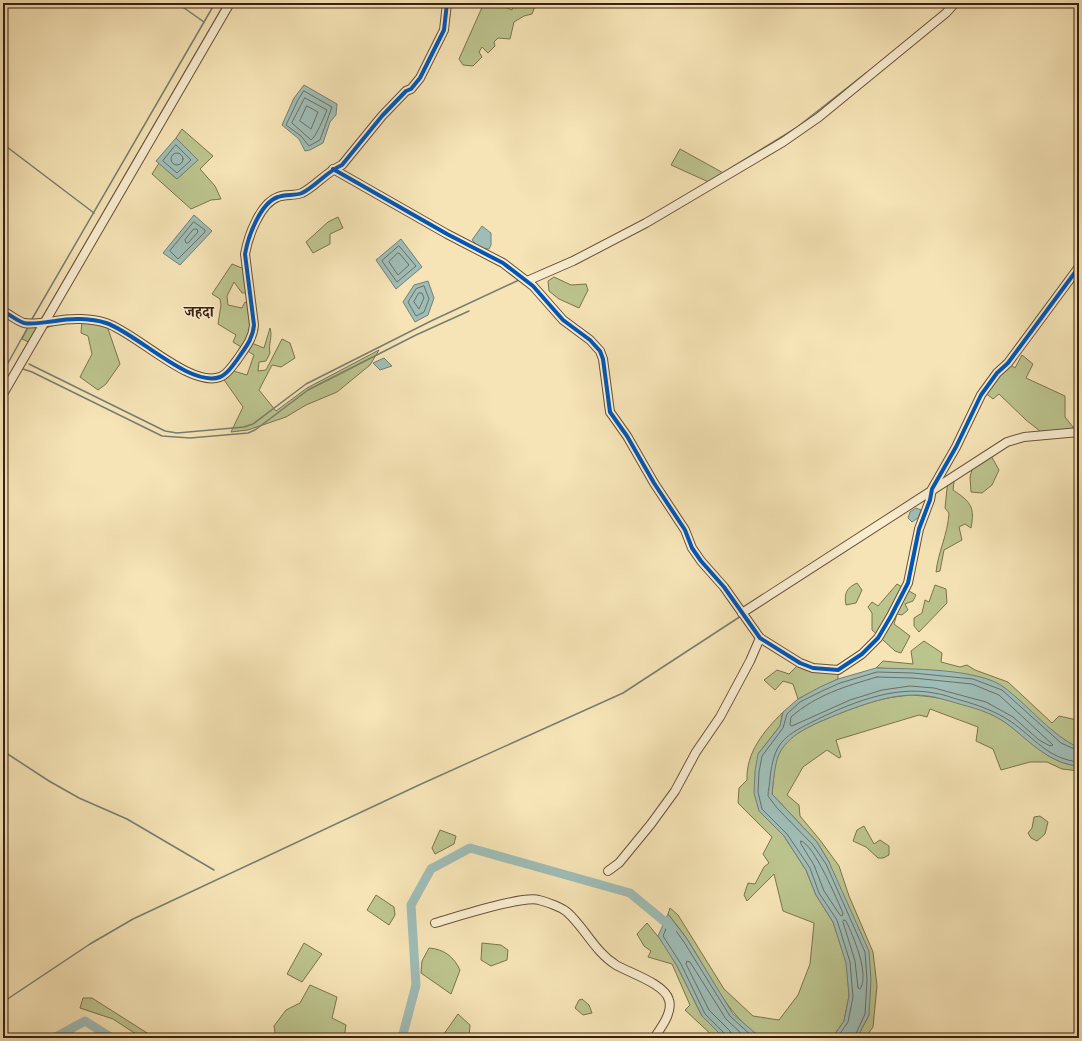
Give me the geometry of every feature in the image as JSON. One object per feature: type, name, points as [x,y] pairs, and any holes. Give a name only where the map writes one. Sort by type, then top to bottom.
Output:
[{"type":"street","points":[[3,394],[230,3]]},
{"type":"street","points":[[3,311],[24,323],[44,323],[56,320],[82,319],[106,323],[131,336],[179,368],[208,378],[222,377],[230,370],[253,336],[254,325],[246,254],[247,242],[264,208],[278,197],[301,193],[333,169],[342,165],[382,116],[406,91],[411,89],[420,78],[444,30],[447,3]]},
{"type":"street","points":[[527,281],[573,261],[646,223],[783,142],[819,117],[946,13],[955,3]]},
{"type":"street","points":[[333,169],[447,234],[503,262],[527,281],[563,320],[590,340],[600,351],[603,359],[610,412],[627,436],[654,483],[685,530],[692,548],[742,612],[760,638],[800,663],[813,668],[838,670],[862,654],[878,638],[908,583],[919,529],[932,489],[956,447],[981,394],[997,373],[1008,363],[1079,267]]},
{"type":"street","points":[[742,612],[1007,442],[1024,437],[1079,432]]},
{"type":"street","points":[[608,872],[619,863],[651,824],[675,790],[696,752],[720,717],[750,661],[760,638]]},
{"type":"street","points":[[435,923],[519,900],[538,900],[566,910],[590,941],[616,965],[656,985],[666,994],[669,1000],[670,1010],[654,1038]]},
{"type":"green space","points":[[484,3],[495,3],[512,10],[514,3],[536,4],[532,14],[524,16],[514,22],[510,39],[498,38],[494,42],[495,46],[488,53],[482,47],[479,52],[482,57],[473,66],[463,65],[459,59]]},
{"type":"green space","points":[[182,129],[213,156],[200,169],[215,186],[221,199],[211,200],[191,209],[152,174],[159,163],[177,179],[197,160],[176,138]]},
{"type":"green space","points":[[680,149],[727,175],[713,184],[671,165]]},
{"type":"green space","points":[[338,217],[343,228],[330,234],[330,244],[313,253],[306,242],[328,222]]},
{"type":"green space","points":[[232,264],[247,270],[250,293],[242,293],[234,282],[227,296],[228,305],[242,308],[245,302],[252,307],[249,342],[264,348],[270,328],[270,353],[266,361],[259,362],[258,371],[266,370],[282,339],[290,343],[295,358],[281,367],[272,365],[259,390],[276,411],[307,388],[379,350],[370,365],[337,392],[306,405],[286,417],[248,430],[231,432],[243,407],[222,377],[230,370],[247,375],[254,355],[233,342],[236,335],[218,324],[221,305],[220,299],[212,294]]},
{"type":"green space","points":[[554,277],[571,285],[586,284],[588,290],[579,308],[559,299],[549,291],[548,281]]},
{"type":"green space","points":[[82,319],[106,323],[120,364],[106,384],[98,390],[80,377],[92,354],[88,336],[81,333]]},
{"type":"green space","points":[[44,323],[33,344],[22,339],[29,326]]},
{"type":"green space","points":[[1022,355],[1033,364],[1026,378],[1065,396],[1065,417],[1077,432],[1045,435],[1026,420],[999,394],[993,399],[983,391],[1008,363],[1015,368]]},
{"type":"green space","points":[[989,452],[999,470],[992,485],[982,493],[971,492],[970,477],[974,462]]},
{"type":"green space","points":[[955,474],[953,490],[968,502],[972,510],[971,528],[965,524],[959,527],[962,540],[944,550],[940,571],[936,572],[948,521],[949,513],[945,508],[948,479]]},
{"type":"green space","points":[[857,583],[862,590],[856,603],[846,605],[845,598],[848,589]]},
{"type":"green space","points":[[897,584],[916,595],[913,601],[905,604],[908,610],[902,615],[897,614],[894,624],[910,636],[901,653],[895,651],[872,630],[872,613],[868,607],[872,602],[878,606]]},
{"type":"green space","points":[[935,585],[946,589],[947,603],[919,632],[914,626],[914,618],[922,613],[925,600],[929,602]]},
{"type":"green space","points":[[924,641],[942,653],[941,662],[960,667],[967,665],[975,670],[1008,682],[1052,723],[1059,716],[1077,720],[1079,719],[1079,748],[1063,740],[1047,727],[939,671],[876,668],[883,661],[913,664],[911,651]]},
{"type":"green space","points":[[800,663],[838,670],[838,679],[798,699],[793,684],[783,681],[775,690],[764,680],[777,670],[789,674]]},
{"type":"green space","points":[[911,695],[949,700],[987,712],[1009,725],[1050,757],[1079,766],[1079,771],[1062,769],[1047,762],[1030,762],[1001,770],[993,749],[976,741],[978,727],[930,709],[927,717],[919,715],[836,740],[841,757],[839,758],[827,750],[803,767],[787,795],[799,805],[800,816],[839,866],[849,896],[873,952],[877,986],[873,1027],[865,1038],[857,1038],[869,1015],[829,862],[817,842],[772,794],[775,768],[780,749],[784,744],[792,737],[816,723],[883,699]]},
{"type":"green space","points":[[783,712],[780,726],[758,754],[784,836],[806,870],[816,895],[833,922],[847,963],[849,996],[844,1021],[832,1038],[761,1038],[737,1017],[728,1005],[687,939],[668,914],[670,908],[678,915],[724,989],[753,1016],[779,1020],[798,995],[810,964],[814,923],[783,911],[774,874],[747,901],[744,895],[748,883],[755,884],[764,867],[769,863],[763,854],[772,837],[738,803],[739,788],[747,780],[747,770],[753,751],[763,734]]},
{"type":"green space","points":[[1040,816],[1048,822],[1045,834],[1037,841],[1031,838],[1028,833],[1032,828],[1034,817]]},
{"type":"green space","points":[[864,826],[874,844],[880,840],[889,846],[889,855],[883,858],[878,858],[866,847],[853,841],[857,830]]},
{"type":"green space","points":[[440,830],[456,836],[454,844],[435,854],[432,848]]},
{"type":"green space","points":[[376,895],[394,907],[395,915],[389,925],[367,910]]},
{"type":"green space","points":[[647,923],[665,945],[702,1016],[724,1038],[715,1038],[685,1010],[690,1005],[672,964],[648,957],[651,951],[644,946],[637,934]]},
{"type":"green space","points":[[304,943],[322,954],[302,982],[287,974]]},
{"type":"green space","points":[[482,943],[501,945],[508,950],[507,960],[491,966],[481,960]]},
{"type":"green space","points":[[429,948],[448,954],[455,961],[460,970],[451,994],[421,973],[422,961]]},
{"type":"green space","points":[[310,985],[337,997],[332,1018],[346,1025],[344,1038],[276,1038],[274,1026],[286,1010],[300,1003]]},
{"type":"green space","points":[[83,998],[92,998],[155,1038],[142,1038],[113,1019],[80,1008]]},
{"type":"green space","points":[[582,999],[589,1005],[592,1013],[583,1015],[575,1008],[579,1000]]},
{"type":"green space","points":[[458,1014],[470,1025],[469,1038],[441,1038]]},
{"type":"water","points":[[304,85],[337,104],[336,115],[330,122],[323,143],[305,151],[299,139],[282,125],[294,98]]},
{"type":"water","points":[[176,138],[198,160],[177,179],[156,161]]},
{"type":"water","points":[[194,215],[212,231],[180,265],[163,253]]},
{"type":"water","points":[[482,226],[491,233],[491,245],[489,249],[480,248],[472,240]]},
{"type":"water","points":[[401,239],[422,267],[396,289],[376,260]]},
{"type":"water","points":[[428,281],[434,298],[428,315],[415,322],[403,302],[414,285]]},
{"type":"water","points":[[384,358],[392,366],[380,370],[373,363]]},
{"type":"water","points":[[916,508],[921,510],[918,518],[912,522],[908,518],[910,512]]},
{"type":"water","points":[[876,668],[944,671],[962,673],[994,681],[1005,688],[1059,736],[1079,748],[1079,766],[1050,757],[1005,722],[987,713],[975,708],[921,695],[896,696],[848,710],[799,733],[784,746],[779,754],[776,764],[772,794],[817,842],[829,862],[869,951],[871,980],[869,1015],[857,1038],[832,1038],[844,1021],[849,996],[846,963],[833,922],[816,895],[806,870],[784,836],[759,811],[754,793],[755,771],[758,754],[780,726],[783,712],[798,699],[838,679]]},
{"type":"water","points":[[668,914],[687,939],[733,1014],[761,1038],[724,1038],[702,1016],[677,966],[658,936]]},
{"type":"waterway","points":[[177,3],[204,22]]},
{"type":"waterway","points":[[32,319],[215,3]]},
{"type":"waterway","points":[[41,320],[225,3]]},
{"type":"waterway","points":[[716,177],[796,128],[866,73]]},
{"type":"waterway","points":[[3,144],[94,213]]},
{"type":"waterway","points":[[540,271],[581,253]]},
{"type":"waterway","points":[[29,364],[165,431],[177,433],[244,427],[253,424],[306,384],[431,321],[519,280]]},
{"type":"waterway","points":[[23,369],[32,372],[162,436],[190,438],[248,433],[255,430],[308,390],[416,335],[469,311]]},
{"type":"waterway","points":[[45,328],[54,325]]},
{"type":"waterway","points":[[3,372],[28,327]]},
{"type":"waterway","points":[[3,386],[37,327]]},
{"type":"waterway","points":[[3,1002],[90,944],[133,919],[419,785],[623,693],[741,616]]},
{"type":"waterway","points":[[3,751],[49,781],[79,798],[127,819],[214,870]]},
{"type":"waterway","points":[[402,1038],[416,985],[411,905],[431,869],[470,848],[630,893],[670,926],[672,930]]},
{"type":"waterway","points":[[54,1038],[85,1021],[112,1038]]},
{"type":"cycle path","points":[[3,311],[19,321],[28,324],[74,319],[87,319],[106,323],[118,328],[178,367],[194,374],[208,378],[220,377],[225,374],[232,367],[246,347],[253,330],[254,325],[245,254],[252,230],[260,213],[272,200],[281,196],[302,193],[312,187],[331,171],[342,165],[382,116],[406,91],[411,89],[420,78],[444,30],[447,3]]},
{"type":"cycle path","points":[[333,169],[447,234],[503,263],[533,286],[563,320],[590,340],[600,351],[603,359],[610,412],[627,436],[654,483],[685,530],[692,548],[701,561],[724,587],[760,638],[800,663],[813,668],[838,670],[862,654],[878,638],[908,583],[919,529],[930,500],[932,489],[956,447],[981,395],[997,373],[1008,363],[1079,267]]},
{"type":"district","name":"जहदा","points":[[199,312]]}]
